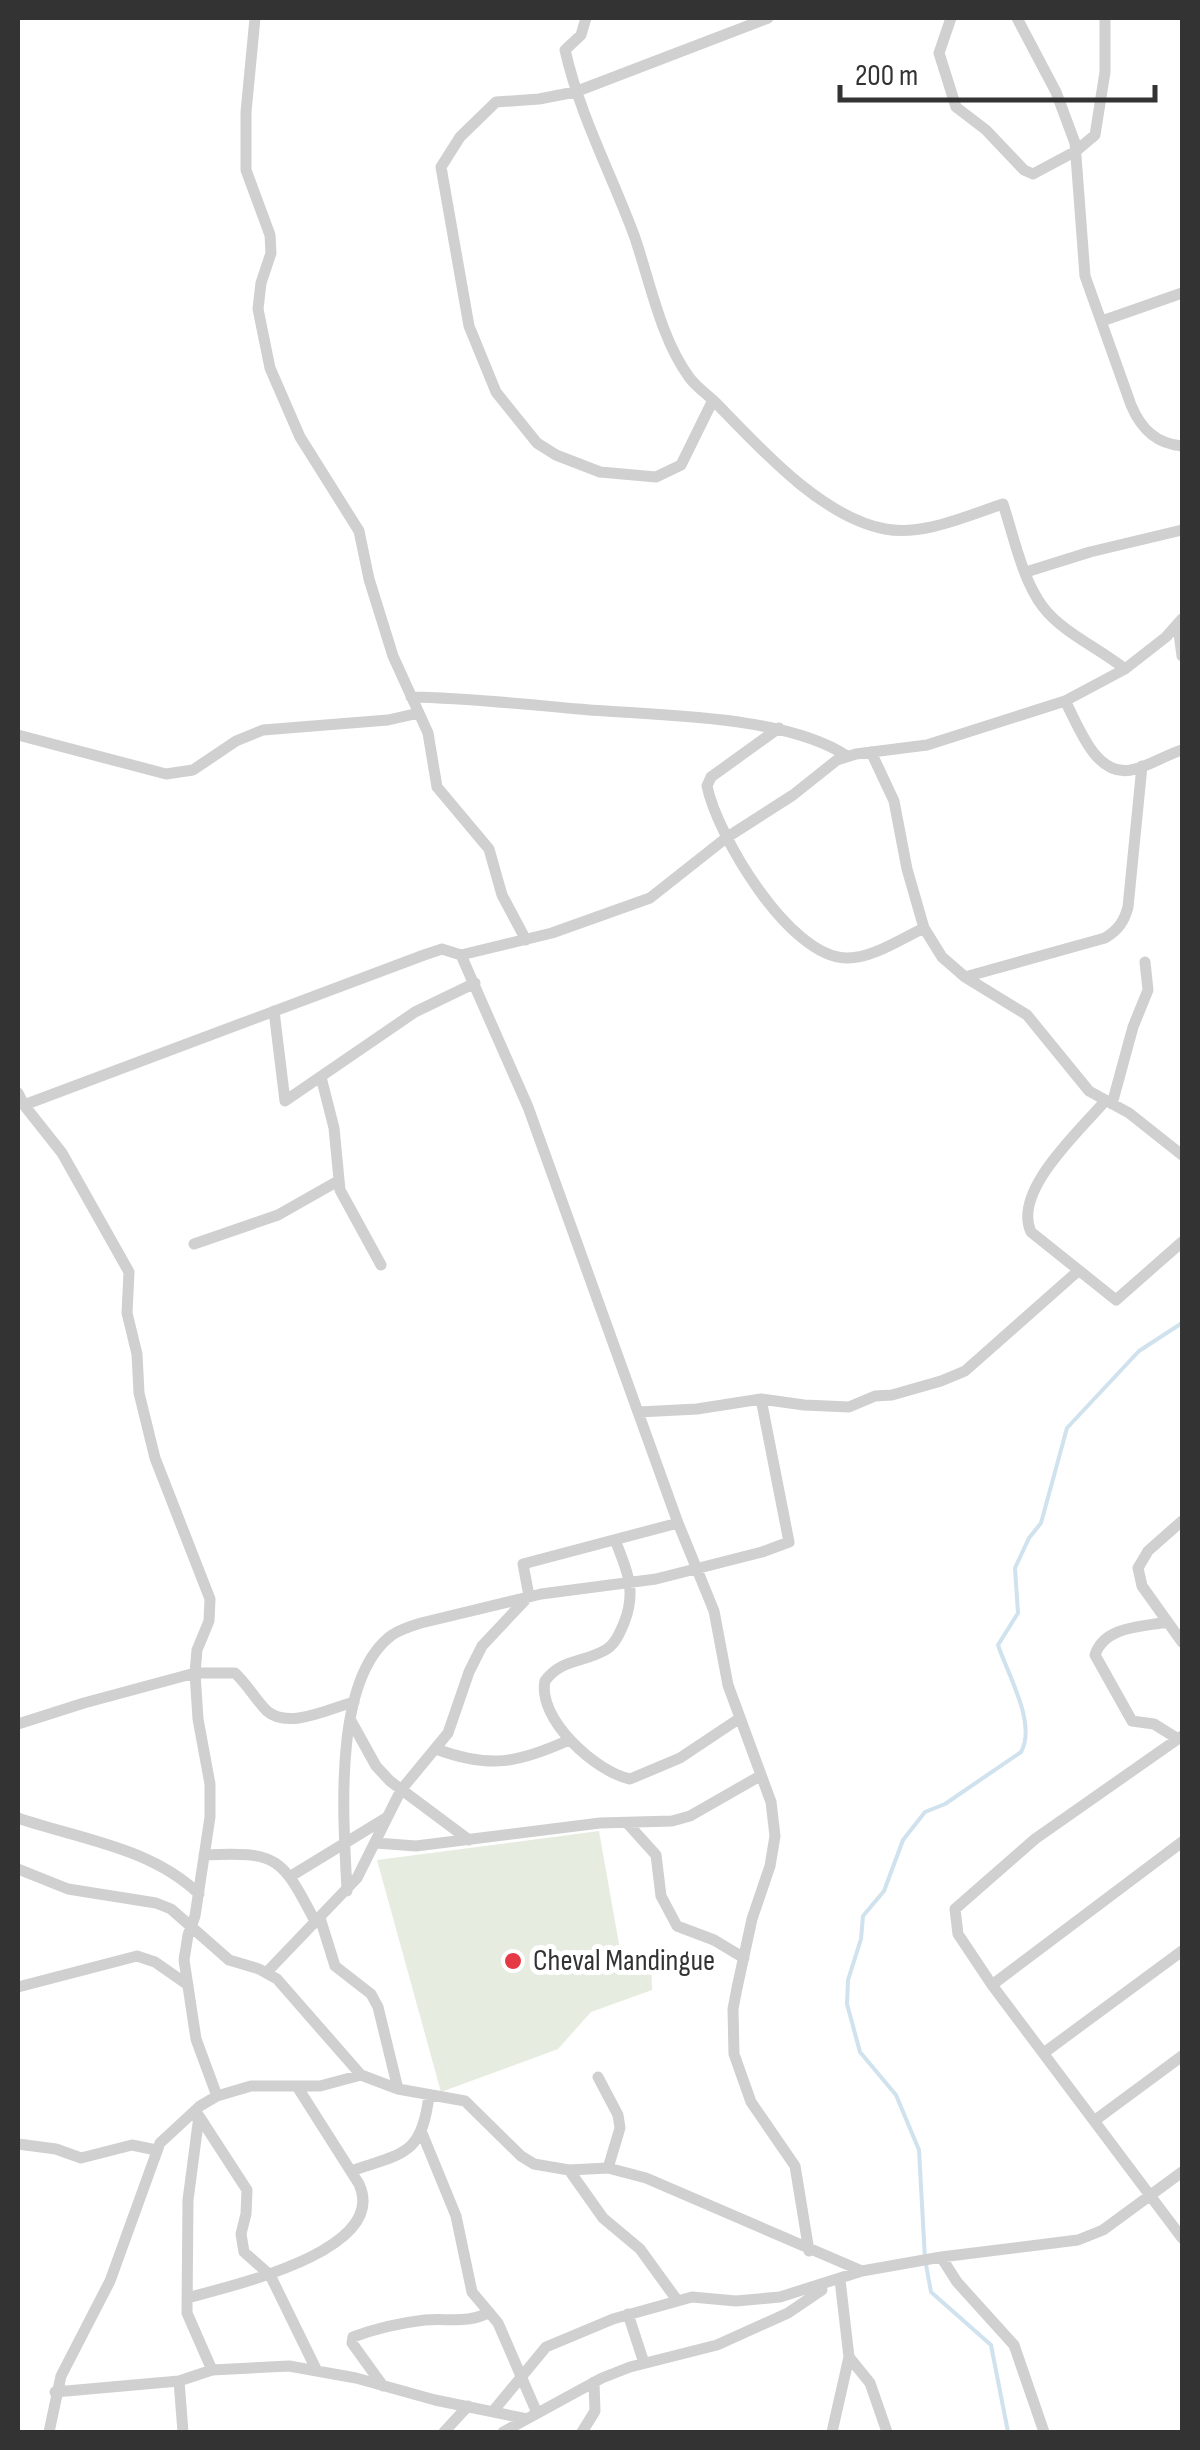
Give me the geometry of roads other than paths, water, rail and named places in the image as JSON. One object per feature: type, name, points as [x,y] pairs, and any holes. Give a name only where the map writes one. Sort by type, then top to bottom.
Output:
[{"type":"street","points":[[256,18],[246,112],[246,170],[266,218],[271,254],[258,300],[259,323],[270,368],[300,437],[359,531],[380,617],[428,733],[437,787],[489,849],[502,895],[526,940]]},
{"type":"street","points":[[586,18],[581,34],[565,50],[575,92],[682,365],[697,386],[767,458],[789,475],[847,513],[881,528],[932,526],[1003,504],[1026,572],[1043,607],[1125,669]]},
{"type":"street","points":[[712,400],[681,465],[656,476],[600,472],[548,451],[496,392],[466,313],[440,167],[460,137],[496,102],[575,92],[740,23],[768,18]]},
{"type":"street","points":[[950,18],[939,52],[956,106],[1030,173],[1076,151],[1097,130],[1105,72],[1105,18]]},
{"type":"street","points":[[1017,18],[1056,92],[1076,151],[1085,276],[1137,420],[1159,441],[1182,446]]},
{"type":"street","points":[[1102,320],[1182,293]]},
{"type":"street","points":[[1026,572],[1182,530]]},
{"type":"street","points":[[217,2096],[196,2039],[184,1951],[198,1894],[211,1803],[195,1673],[197,1650],[209,1621],[210,1599],[155,1458],[139,1393],[137,1354],[128,1313],[129,1272],[62,1153],[21,1099],[442,949],[461,955],[526,940],[650,898],[726,838],[847,756],[926,746],[1065,701],[1125,669],[1180,622]]},
{"type":"street","points":[[1180,622],[1182,656]]},
{"type":"street","points":[[411,697],[538,704],[779,728],[828,744],[847,756]]},
{"type":"street","points":[[1065,701],[1103,764],[1123,771],[1182,750]]},
{"type":"street","points":[[18,735],[166,774],[193,770],[236,741],[263,730],[388,720],[419,713]]},
{"type":"street","points":[[779,728],[708,781],[726,838],[762,894],[797,933],[834,956],[857,957],[924,928]]},
{"type":"street","points":[[871,752],[894,801],[924,928],[942,958],[1027,1015],[1089,1090],[1182,1155]]},
{"type":"street","points":[[964,976],[1115,932],[1128,907],[1142,766]]},
{"type":"street","points":[[461,955],[528,1108],[714,1612],[728,1684],[771,1802],[775,1836],[770,1866],[734,2009],[738,2070],[750,2102],[795,2166],[809,2251]]},
{"type":"street","points":[[1145,962],[1148,990],[1108,1103],[1036,1184],[1028,1216],[1031,1232],[1116,1300],[1182,1242]]},
{"type":"street","points":[[274,1011],[285,1101],[436,999],[475,983]]},
{"type":"street","points":[[321,1077],[334,1128],[338,1181],[344,1200],[382,1265]]},
{"type":"street","points":[[194,1244],[278,1215],[338,1181]]},
{"type":"street","points":[[638,1412],[698,1409],[761,1399],[804,1406],[849,1407],[875,1396],[892,1395],[954,1376],[987,1353],[1077,1272]]},
{"type":"street","points":[[347,1891],[344,1755],[350,1719],[369,1665],[392,1635],[421,1623],[529,1596],[632,1584],[789,1542],[761,1399]]},
{"type":"street","points":[[1180,1634],[1142,1586],[1138,1568],[1148,1551],[1182,1521]]},
{"type":"street","points":[[529,1596],[522,1569],[526,1562],[678,1523]]},
{"type":"street","points":[[616,1540],[632,1584],[629,1612],[615,1642],[606,1650],[565,1663],[545,1681],[546,1699],[568,1740],[610,1770],[630,1779],[680,1758],[740,1718]]},
{"type":"street","points":[[267,1972],[347,1891],[401,1790],[448,1734],[482,1646],[529,1596]]},
{"type":"street","points":[[1167,1622],[1118,1631],[1105,1638],[1095,1655],[1132,1720],[1154,1724],[1180,1738],[1035,1839],[955,1909],[958,1934],[992,1985],[1182,2238]]},
{"type":"street","points":[[18,1724],[195,1673],[235,1673],[269,1712],[281,1718],[354,1702]]},
{"type":"street","points":[[350,1719],[376,1766],[401,1790],[469,1840]]},
{"type":"street","points":[[436,1749],[476,1760],[514,1761],[568,1740]]},
{"type":"street","points":[[376,1843],[416,1846],[600,1823],[654,1824],[690,1816],[760,1776]]},
{"type":"street","points":[[18,1818],[116,1846],[154,1863],[198,1894]]},
{"type":"street","points":[[291,1876],[388,1818]]},
{"type":"street","points":[[628,1824],[656,1854],[661,1896],[677,1926],[714,1940],[744,1958]]},
{"type":"street","points":[[992,1985],[1182,1842]]},
{"type":"street","points":[[204,1855],[259,1855],[274,1861],[291,1876],[318,1920],[335,1966],[371,1994],[378,2007],[398,2089]]},
{"type":"street","points":[[18,1869],[92,1896],[156,1903],[171,1909],[229,1960],[267,1972],[290,1991],[361,2074],[398,2089],[464,2101],[534,2164],[570,2170],[608,2168],[646,2178],[862,2272]]},
{"type":"street","points":[[1045,2052],[1182,1951]]},
{"type":"street","points":[[18,1987],[136,1956],[155,1962],[188,1984]]},
{"type":"street","points":[[1094,2121],[1182,2056]]},
{"type":"street","points":[[48,2432],[55,2392],[110,2282],[156,2150],[166,2134],[217,2096],[251,2086],[298,2088],[361,2074]]},
{"type":"street","points":[[598,2077],[620,2128],[608,2168]]},
{"type":"street","points":[[187,2298],[270,2275],[340,2241],[360,2219],[364,2194],[298,2088]]},
{"type":"street","points":[[429,2095],[422,2134],[456,2216],[472,2292],[498,2323],[532,2416]]},
{"type":"street","points":[[200,2111],[247,2190],[240,2234],[242,2246],[250,2260],[270,2275],[316,2369]]},
{"type":"street","points":[[200,2111],[188,2200],[187,2298],[190,2325],[212,2370]]},
{"type":"street","points":[[350,2171],[397,2155],[422,2134]]},
{"type":"street","points":[[18,2144],[56,2149],[81,2158],[132,2145],[156,2150]]},
{"type":"street","points":[[570,2170],[603,2218],[640,2249],[677,2300]]},
{"type":"street","points":[[494,2410],[546,2348],[628,2314],[692,2297],[757,2300],[941,2256],[1078,2240],[1102,2230],[1182,2172]]},
{"type":"street","points":[[941,2256],[957,2282],[1014,2345],[1044,2432]]},
{"type":"street","points":[[832,2432],[849,2356],[834,2282]]},
{"type":"street","points":[[503,2432],[594,2382],[644,2363],[695,2352],[749,2331],[788,2313],[834,2282]]},
{"type":"street","points":[[382,2386],[352,2343],[353,2337],[385,2325],[432,2319],[471,2320],[489,2312]]},
{"type":"street","points":[[628,2314],[644,2363]]},
{"type":"street","points":[[849,2356],[870,2383],[887,2432]]},
{"type":"street","points":[[55,2392],[179,2381],[212,2370],[289,2366],[468,2406],[532,2416]]},
{"type":"street","points":[[179,2381],[183,2432]]},
{"type":"street","points":[[582,2432],[595,2410],[594,2382]]},
{"type":"street","points":[[444,2432],[468,2406]]},
{"type":"waterway","points":[[1008,2432],[991,2345],[931,2292],[925,2259],[919,2150],[896,2095],[860,2052],[847,2004],[848,1980],[861,1939],[863,1916],[884,1891],[903,1840],[925,1812],[945,1804],[1021,1752],[1026,1728],[1023,1714],[998,1645],[1018,1613],[1015,1568],[1041,1523],[1067,1428],[1139,1351],[1182,1323]]},
{"type":"place","name":"Cheval Mandingue","points":[[513,1961]]}]
